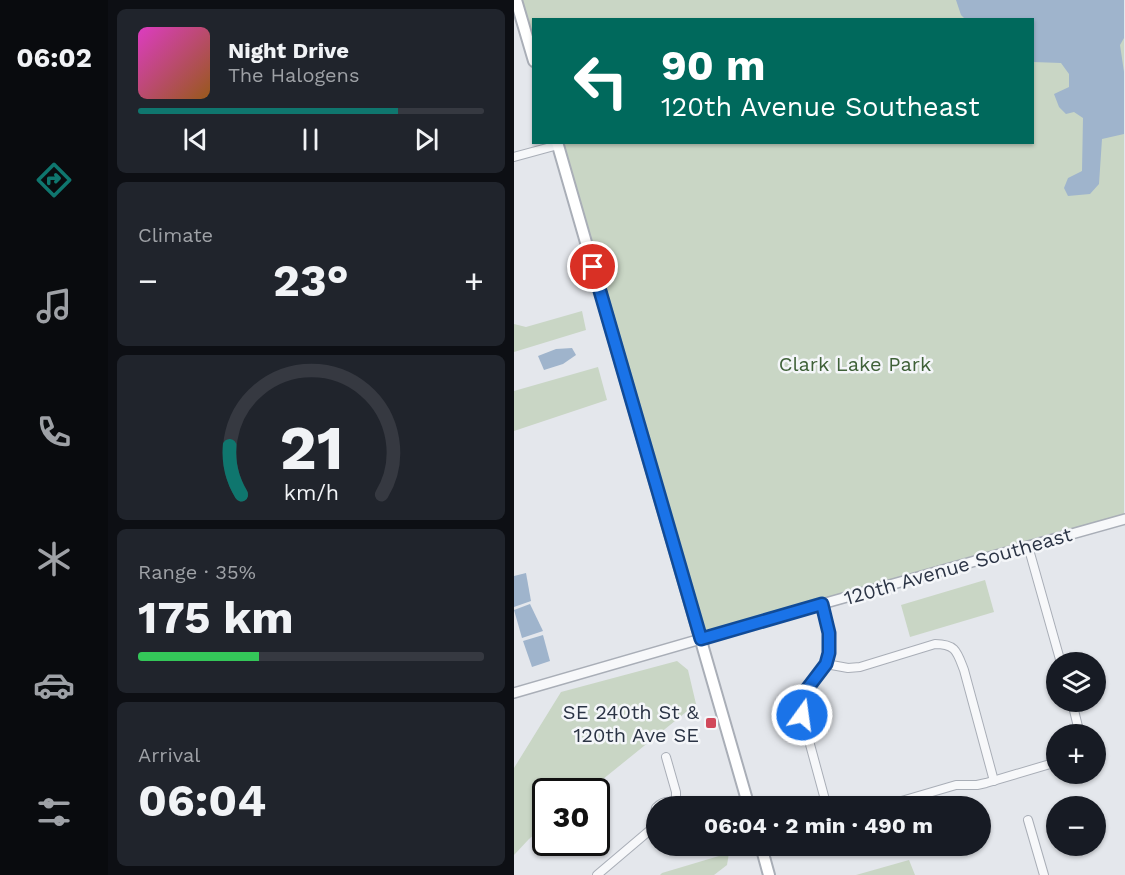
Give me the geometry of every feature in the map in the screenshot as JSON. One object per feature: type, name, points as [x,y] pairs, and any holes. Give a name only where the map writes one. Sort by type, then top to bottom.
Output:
[{"type":"main road","points":[[516,0],[532,54]]},
{"type":"main road","points":[[557,144],[746,796]]},
{"type":"main road","points":[[764,856],[769,875]]},
{"type":"street","points":[[514,158],[557,144]]},
{"type":"street","name":"120th Avenue Southeast","points":[[514,693],[1124,519]]},
{"type":"street","points":[[1028,546],[1058,652]]},
{"type":"street","points":[[822,604],[829,633],[829,653],[826,664],[804,693],[802,715],[824,796]]},
{"type":"street","points":[[826,664],[848,668],[860,667],[935,644],[944,644],[953,648],[964,670],[994,781]]},
{"type":"street","points":[[666,757],[677,796]]},
{"type":"street","points":[[918,796],[956,785],[977,785],[994,781],[1046,765]]},
{"type":"street","points":[[1028,820],[1044,875]]},
{"type":"street","points":[[597,875],[646,833]]},
{"type":"green space","name":"Clark Lake Park","points":[[516,0],[1124,0],[1124,519],[701,639],[557,144],[1034,144],[1034,18],[532,18],[532,57]]},
{"type":"green space","points":[[582,311],[586,330],[514,352],[514,324],[526,327]]},
{"type":"green space","points":[[598,367],[607,400],[514,431],[514,391]]},
{"type":"green space","points":[[985,580],[994,612],[910,637],[901,605]]},
{"type":"green space","points":[[677,661],[688,670],[696,704],[604,778],[532,778],[532,837],[514,855],[514,768],[561,692]]},
{"type":"green space","points":[[719,856],[728,856],[727,865],[714,875],[660,875]]},
{"type":"green space","points":[[909,860],[915,875],[856,875]]},
{"type":"water","points":[[956,0],[1124,0],[1124,38],[1120,45],[1124,72],[1124,134],[1102,139],[1099,184],[1090,194],[1068,196],[1064,188],[1068,178],[1082,171],[1083,118],[1074,112],[1066,114],[1059,107],[1054,94],[1069,87],[1069,74],[1061,63],[1034,62],[1034,18],[964,18]]},
{"type":"water","points":[[572,348],[576,355],[563,364],[544,370],[538,356],[556,349]]},
{"type":"water","points":[[526,573],[531,601],[514,607],[514,576]]},
{"type":"water","points":[[530,604],[543,631],[522,638],[514,610]]},
{"type":"water","points":[[543,635],[550,661],[532,667],[523,641]]},
{"type":"place","name":"SE 240th St & 120th Ave SE","points":[[711,723]]},
{"type":"route","points":[[593,267],[701,639],[822,604],[829,633],[829,653],[826,664],[804,693],[802,715]]}]
